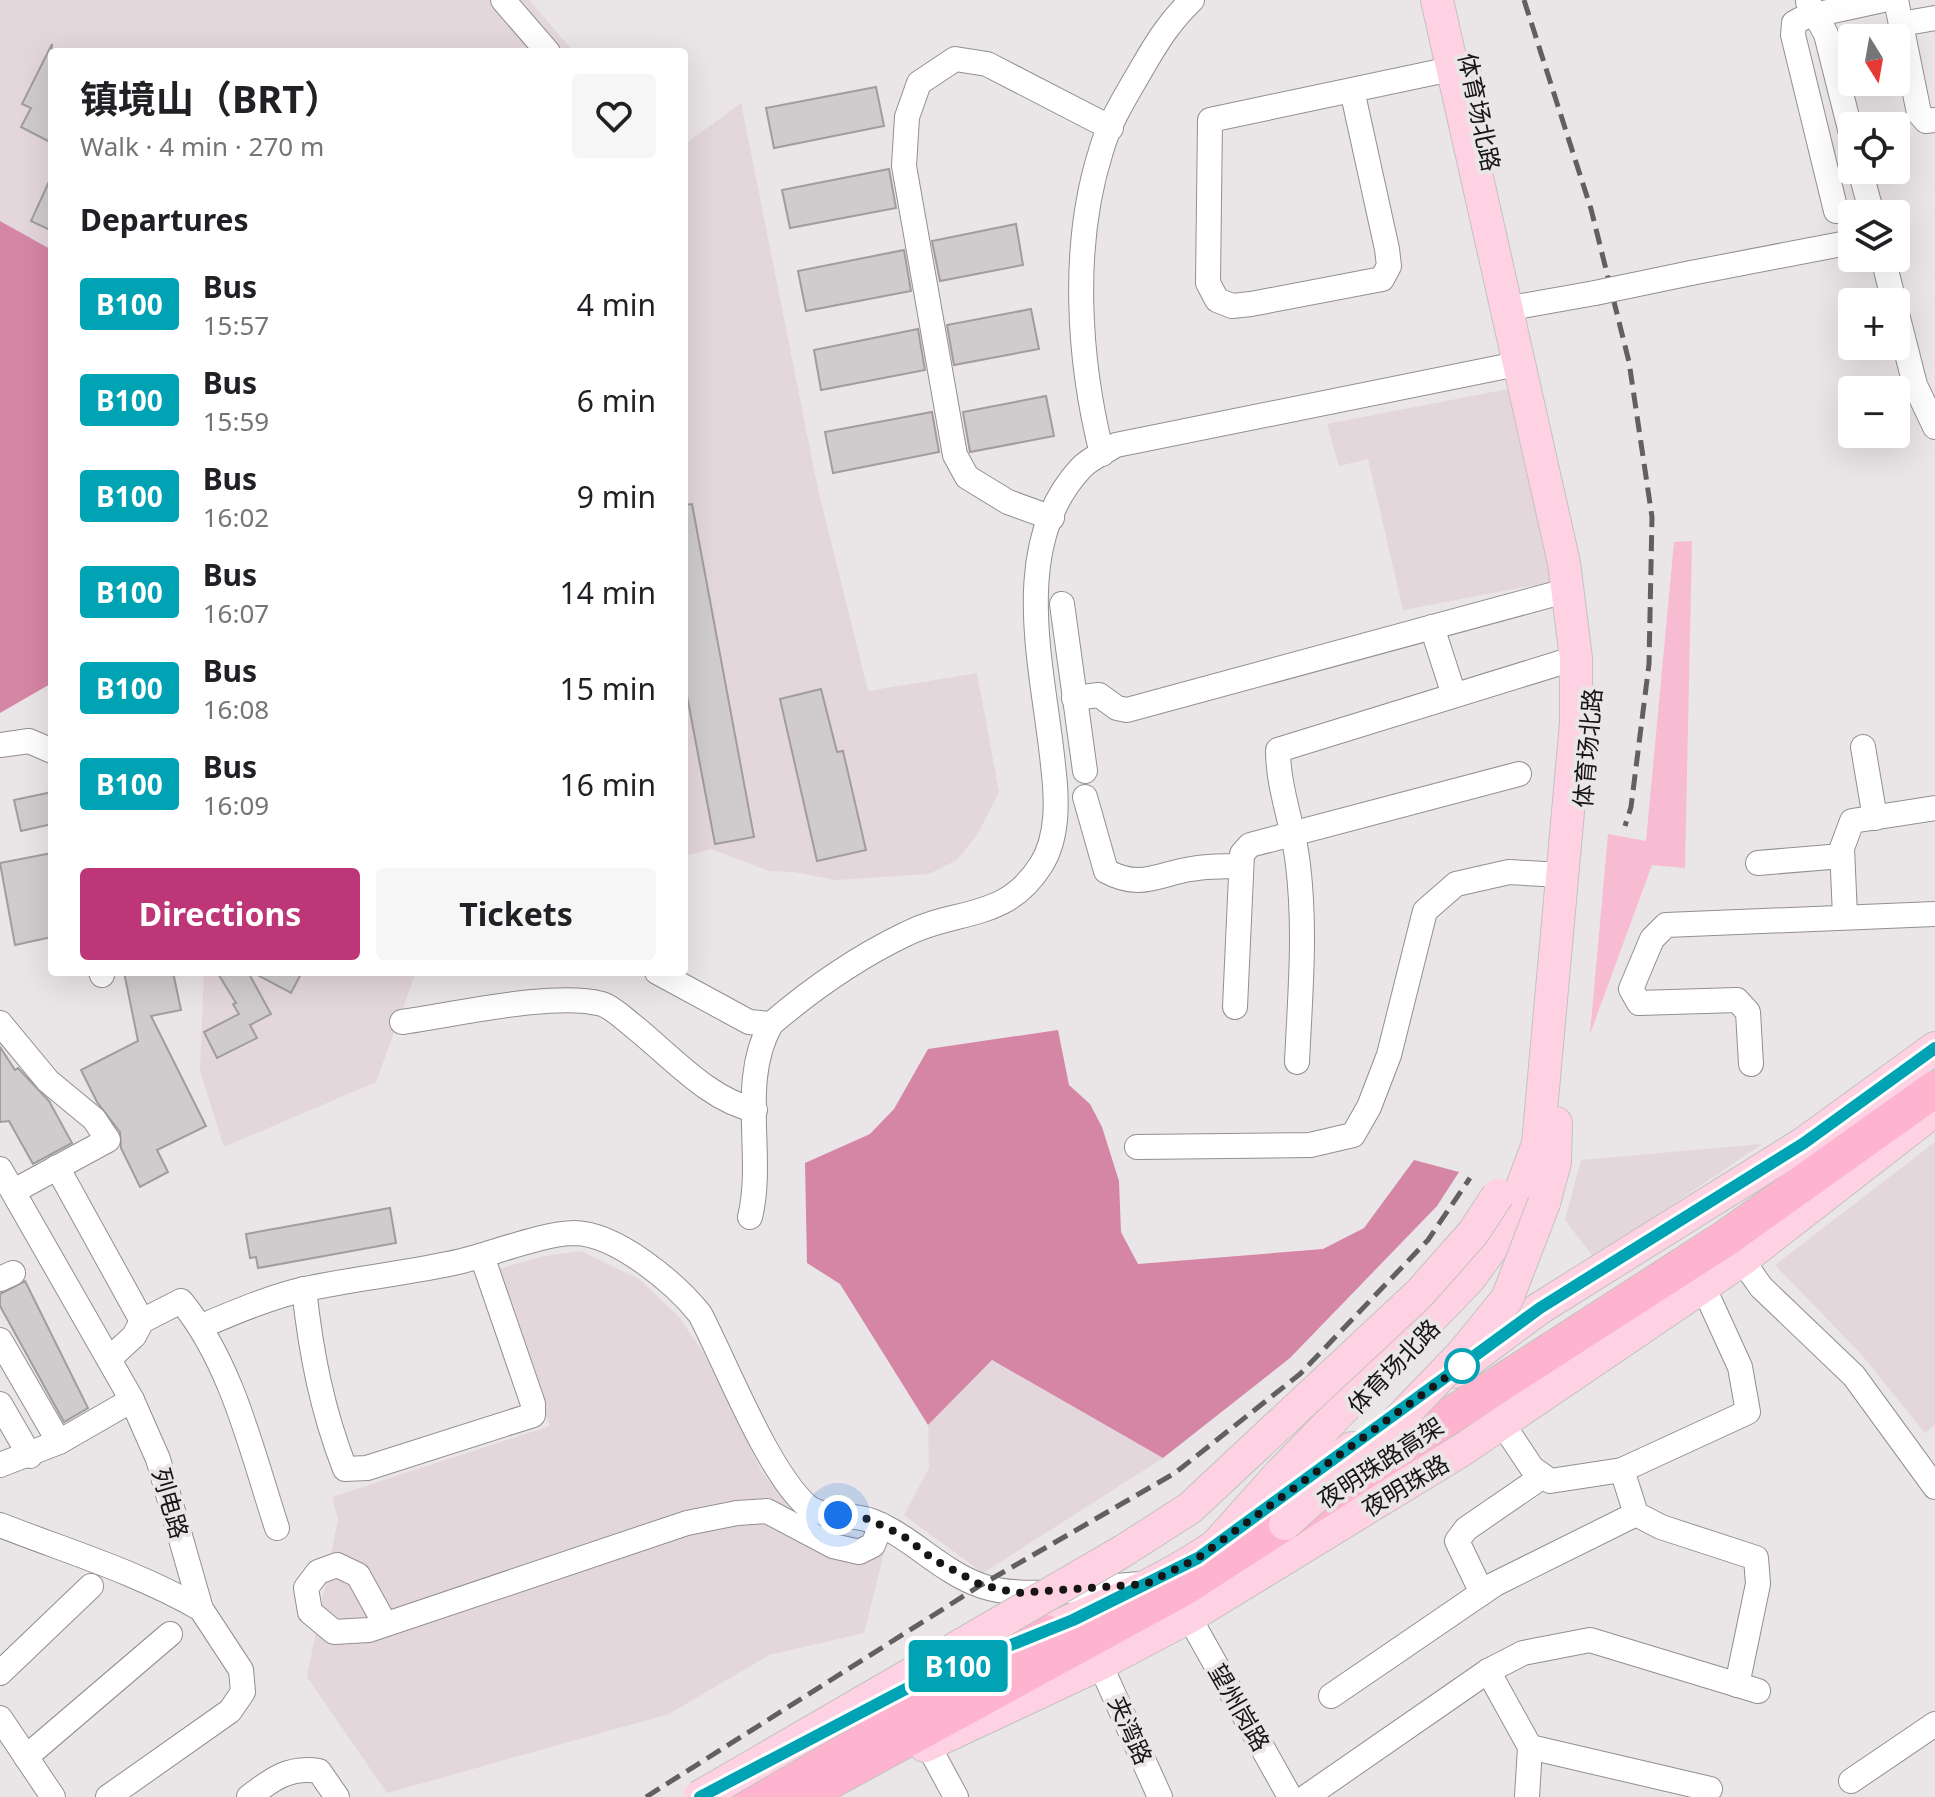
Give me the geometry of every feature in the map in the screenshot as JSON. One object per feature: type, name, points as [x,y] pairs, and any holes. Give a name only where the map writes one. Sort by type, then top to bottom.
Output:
[{"type":"highway","name":"夜明珠路高架","points":[[800,1797],[1181,1589],[1726,1238],[1935,1089]]},
{"type":"highway","points":[[744,1797],[1073,1620]]},
{"type":"main road","name":"体育场北路","points":[[1437,0],[1461,67],[1581,557],[1593,654],[1593,721],[1585,798],[1566,874]]},
{"type":"main road","name":"体育场北路","points":[[1329,1441],[1469,1279],[1507,1227],[1538,1144],[1566,874],[1576,723],[1576,658],[1569,590],[1517,364],[1461,67],[1456,0]]},
{"type":"main road","points":[[699,1797],[1123,1551],[1190,1508],[1419,1294],[1473,1233],[1498,1195],[1521,1134],[1566,874]]},
{"type":"main road","points":[[1285,1524],[1383,1436],[1462,1354],[1507,1299],[1544,1203],[1555,1162],[1566,874]]},
{"type":"main road","points":[[699,1797],[919,1682],[1073,1620],[1198,1558],[1329,1441],[1804,1143],[1935,1048]]},
{"type":"main road","name":"夜明珠路","points":[[836,1797],[928,1745],[1100,1664],[1189,1617],[1502,1423],[1742,1260],[1935,1110]]},
{"type":"street","points":[[503,0],[545,48]]},
{"type":"street","points":[[1102,454],[1092,416],[1083,332],[1083,242],[1101,150],[1169,22],[1192,0]]},
{"type":"street","points":[[1836,211],[1793,35],[1794,23],[1811,7],[1883,0]]},
{"type":"street","points":[[1896,0],[1901,24],[1935,18]]},
{"type":"street","points":[[1811,7],[1826,34],[1846,112]]},
{"type":"street","points":[[1052,518],[1008,502],[967,477],[955,455],[904,166],[907,117],[919,83],[955,59],[987,64],[1111,128]]},
{"type":"street","points":[[1352,90],[1387,249],[1389,266],[1382,279],[1251,304],[1232,306],[1217,300],[1208,283],[1210,120],[1352,90],[1461,67]]},
{"type":"street","points":[[1910,68],[1919,113],[1926,121],[1935,120]]},
{"type":"street","points":[[1522,306],[1838,245]]},
{"type":"street","points":[[1909,360],[1915,385],[1935,427]]},
{"type":"street","points":[[750,1217],[757,1189],[755,1110],[759,1045],[771,1024],[851,961],[910,931],[981,913],[1019,894],[1043,863],[1058,807],[1036,638],[1038,558],[1052,518],[1081,467],[1116,445],[1517,364]]},
{"type":"street","points":[[1074,698],[1099,695],[1117,708],[1127,710],[1569,590]]},
{"type":"street","points":[[1062,604],[1085,771]]},
{"type":"street","points":[[1432,627],[1454,695]]},
{"type":"street","points":[[1297,1062],[1304,928],[1298,862],[1278,770],[1278,750],[1576,658]]},
{"type":"street","points":[[0,745],[29,741],[48,749]]},
{"type":"street","points":[[1863,747],[1875,818]]},
{"type":"street","points":[[1235,1007],[1242,854],[1250,845],[1519,774]]},
{"type":"street","points":[[1085,797],[1106,871],[1121,879],[1161,879],[1186,869],[1241,866]]},
{"type":"street","points":[[1845,916],[1842,856],[1845,833],[1852,821],[1935,808]]},
{"type":"street","points":[[1758,863],[1842,856]]},
{"type":"street","points":[[1137,1147],[1310,1145],[1353,1135],[1369,1107],[1389,1055],[1425,911],[1456,884],[1509,872],[1566,874]]},
{"type":"street","points":[[1751,1064],[1748,1012],[1737,1000],[1639,1003],[1631,989],[1652,939],[1666,925],[1935,914]]},
{"type":"street","points":[[664,976],[749,1022],[771,1024]]},
{"type":"street","points":[[402,1022],[573,1001],[605,1004],[684,1066],[711,1093],[736,1106],[755,1110]]},
{"type":"street","points":[[0,1023],[48,1081],[94,1119],[108,1140],[14,1191]]},
{"type":"street","points":[[57,1167],[142,1321]]},
{"type":"street","name":"列电路","points":[[0,1169],[132,1400],[158,1459],[201,1609],[241,1670],[243,1692],[230,1711],[108,1797]]},
{"type":"street","points":[[202,1326],[304,1289],[482,1256],[545,1237],[577,1233],[606,1242],[656,1270],[681,1290],[700,1314],[786,1483],[809,1509],[868,1519],[981,1585],[1018,1593],[1146,1584]]},
{"type":"street","points":[[304,1289],[311,1354],[327,1423],[345,1469],[367,1468],[533,1415],[533,1404],[482,1256]]},
{"type":"street","points":[[1742,1260],[1761,1287],[1854,1376],[1935,1487]]},
{"type":"street","points":[[1502,1423],[1532,1468],[1550,1481],[1622,1470],[1748,1412],[1740,1367],[1703,1286]]},
{"type":"street","points":[[109,1359],[134,1336],[142,1321],[181,1301],[202,1326],[220,1365],[277,1528]]},
{"type":"street","points":[[0,1340],[59,1442]]},
{"type":"street","points":[[0,1465],[30,1456],[59,1442],[132,1400]]},
{"type":"street","points":[[0,1404],[30,1456]]},
{"type":"street","points":[[1306,1797],[1488,1671],[1523,1653],[1590,1640],[1748,1688],[1758,1584],[1756,1558],[1661,1527],[1636,1514],[1622,1470]]},
{"type":"street","points":[[1482,1593],[1457,1541],[1466,1529],[1543,1476]]},
{"type":"street","points":[[385,1624],[687,1523],[767,1511],[833,1546],[859,1552],[873,1545],[881,1525]]},
{"type":"street","points":[[1331,1696],[1482,1593],[1636,1514]]},
{"type":"street","points":[[0,1525],[103,1561],[160,1585],[201,1609]]},
{"type":"street","points":[[0,1673],[91,1586]]},
{"type":"street","name":"望州岗路","points":[[1189,1617],[1290,1797]]},
{"type":"street","points":[[26,1757],[170,1634]]},
{"type":"street","name":"夹湾路","points":[[1100,1664],[1160,1797]]},
{"type":"street","points":[[1488,1671],[1530,1747],[1527,1797]]},
{"type":"street","points":[[0,1718],[53,1797]]},
{"type":"street","points":[[1851,1781],[1935,1724]]},
{"type":"street","points":[[928,1745],[956,1797]]},
{"type":"street","points":[[1530,1747],[1710,1789]]},
{"type":"street","points":[[249,1797],[275,1777],[301,1768],[319,1771],[337,1797]]},
{"type":"shaded area","points":[[0,0],[529,0],[571,48],[48,48],[48,248],[0,221]]},
{"type":"shaded area","points":[[741,103],[818,489],[868,691],[977,673],[999,792],[977,835],[957,860],[929,874],[836,880],[769,871],[711,849],[688,855],[688,142]]},
{"type":"shaded area","points":[[0,221],[48,248],[48,685],[0,713]]},
{"type":"shaded area","points":[[1513,388],[1556,581],[1403,610],[1368,459],[1339,466],[1327,424]]},
{"type":"shaded area","points":[[1692,541],[1685,868],[1652,865],[1590,1034],[1608,834],[1646,841],[1674,542]]},
{"type":"shaded area","points":[[204,976],[415,976],[376,1082],[224,1147],[200,1071]]},
{"type":"shaded area","points":[[1058,1030],[1069,1085],[1090,1104],[1102,1127],[1119,1181],[1121,1232],[1138,1264],[1323,1249],[1364,1228],[1414,1160],[1459,1172],[1437,1206],[1290,1358],[1163,1458],[992,1360],[928,1425],[840,1284],[807,1263],[805,1163],[870,1134],[894,1109],[928,1049]]},
{"type":"shaded area","points":[[1935,1142],[1935,1425],[1925,1433],[1861,1354],[1775,1265]]},
{"type":"shaded area","points":[[1762,1144],[1594,1258],[1565,1220],[1581,1160]]},
{"type":"shaded area","points":[[581,1251],[639,1279],[679,1317],[706,1357],[762,1472],[790,1509],[885,1549],[864,1633],[769,1655],[669,1714],[387,1793],[307,1677],[338,1519],[332,1497],[550,1426],[495,1270],[544,1256]]},
{"type":"shaded area","points":[[991,1360],[1163,1458],[983,1573],[904,1515],[929,1468],[928,1425]]},
{"type":"building","points":[[48,52],[48,141],[21,127],[31,108],[22,104]]},
{"type":"building","points":[[876,87],[884,126],[774,148],[766,108]]},
{"type":"building","points":[[889,169],[896,208],[790,228],[782,190]]},
{"type":"building","points":[[48,184],[48,229],[31,221]]},
{"type":"building","points":[[1016,224],[1023,265],[940,281],[932,241]]},
{"type":"building","points":[[904,250],[911,291],[806,311],[798,271]]},
{"type":"building","points":[[1031,309],[1039,349],[954,365],[947,325]]},
{"type":"building","points":[[918,329],[925,370],[821,390],[814,350]]},
{"type":"building","points":[[1046,396],[1054,436],[970,452],[963,412]]},
{"type":"building","points":[[932,412],[939,452],[833,473],[825,432]]},
{"type":"building","points":[[688,504],[692,504],[754,837],[715,844],[688,701]]},
{"type":"building","points":[[821,689],[837,752],[843,751],[866,850],[817,861],[780,699]]},
{"type":"building","points":[[48,793],[48,825],[21,831],[14,800]]},
{"type":"building","points":[[48,854],[48,938],[15,945],[0,863]]},
{"type":"building","points":[[125,976],[174,976],[181,1010],[151,1016],[206,1126],[157,1150],[168,1172],[140,1187],[121,1148],[120,1132],[97,1102],[81,1070],[138,1041]]},
{"type":"building","points":[[219,976],[250,976],[271,1014],[250,1025],[257,1038],[217,1058],[204,1032],[239,1014],[233,1004],[236,1003]]},
{"type":"building","points":[[259,976],[300,976],[291,993]]},
{"type":"building","points":[[0,1047],[15,1070],[18,1068],[49,1101],[72,1143],[33,1164],[9,1121],[0,1122]]},
{"type":"building","points":[[390,1208],[396,1243],[258,1268],[256,1257],[250,1258],[246,1234]]},
{"type":"building","points":[[25,1281],[88,1408],[64,1422],[0,1306],[0,1294]]},
{"type":"railway","points":[[1524,0],[1591,209],[1629,362],[1652,517],[1649,664],[1631,807],[1625,826]]},
{"type":"railway","points":[[646,1797],[981,1585],[1175,1473],[1300,1374],[1428,1240],[1470,1178]]},
{"type":"bus line","name":"B100","points":[[700,1797],[919,1682],[1073,1620],[1198,1558],[1333,1463],[1540,1308],[1713,1203],[1804,1143],[1935,1048]]},
{"type":"route","points":[[838,1515],[868,1519],[902,1535],[933,1559],[981,1585],[1018,1593],[1146,1584],[1198,1558],[1333,1463],[1471,1359],[1462,1366]]}]
